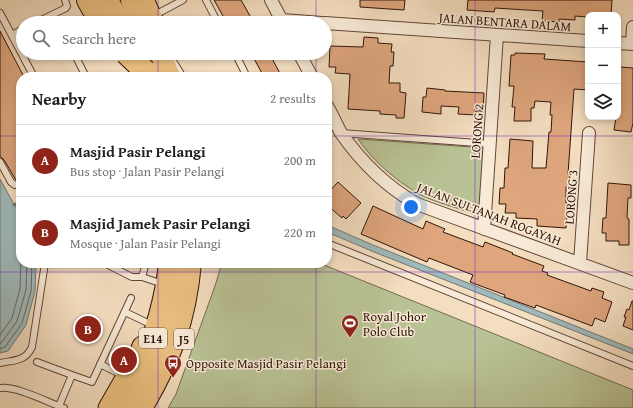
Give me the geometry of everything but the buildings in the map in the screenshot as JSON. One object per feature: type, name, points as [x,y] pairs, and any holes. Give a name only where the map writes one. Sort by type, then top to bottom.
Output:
[{"type":"highway","points":[[88,0],[97,16]]},
{"type":"highway","points":[[107,0],[115,16]]},
{"type":"highway","points":[[132,0],[146,16]]},
{"type":"highway","points":[[133,60],[142,69]]},
{"type":"highway","name":"E14","points":[[121,408],[138,377],[149,349],[167,287],[169,268]]},
{"type":"highway","name":"E14","points":[[141,408],[164,365],[176,338],[188,289],[190,268]]},
{"type":"main road","points":[[99,0],[108,16]]},
{"type":"main road","points":[[144,0],[149,16]]},
{"type":"main road","points":[[135,60],[142,69]]},
{"type":"main road","points":[[167,60],[175,72]]},
{"type":"main road","points":[[108,408],[138,354],[150,324],[160,283],[162,268]]},
{"type":"main road","name":"J5","points":[[150,408],[176,361],[184,340],[196,295],[200,268]]},
{"type":"street","points":[[271,0],[280,16]]},
{"type":"street","name":"JALAN BENTARA DALAM","points":[[332,24],[585,41]]},
{"type":"street","points":[[621,43],[632,44],[633,27]]},
{"type":"street","name":"LORONG 2","points":[[484,229],[491,144],[497,35]]},
{"type":"street","points":[[303,60],[309,72]]},
{"type":"street","name":"JALAN SULTANAH ROGAYAH","points":[[332,115],[341,132],[370,169],[398,193],[417,204],[633,282]]},
{"type":"street","name":"LORONG 3","points":[[580,263],[590,132]]},
{"type":"lane","points":[[49,16],[66,8],[67,6],[65,0]]},
{"type":"lane","points":[[158,16],[183,0]]},
{"type":"lane","points":[[206,0],[214,16]]},
{"type":"lane","points":[[0,13],[16,43]]},
{"type":"lane","points":[[12,35],[16,33]]},
{"type":"lane","points":[[25,60],[31,72]]},
{"type":"lane","points":[[78,60],[84,72]]},
{"type":"lane","points":[[167,60],[178,72]]},
{"type":"lane","points":[[239,60],[245,72]]},
{"type":"lane","points":[[341,132],[491,144]]},
{"type":"lane","points":[[0,162],[10,182],[16,185]]},
{"type":"lane","points":[[332,246],[633,366]]},
{"type":"lane","points":[[0,362],[21,359],[28,355],[32,347],[44,268]]},
{"type":"lane","points":[[114,268],[132,277],[160,283]]},
{"type":"lane","points":[[142,278],[145,268]]},
{"type":"lane","points":[[37,362],[92,382],[131,298]]},
{"type":"lane","points":[[124,312],[150,324]]},
{"type":"lane","points":[[100,364],[126,376]]},
{"type":"lane","points":[[0,388],[18,390],[62,407],[72,376]]},
{"type":"green space","points":[[358,139],[486,148],[481,207],[471,213],[419,194],[386,170]]},
{"type":"green space","name":"Royal Johor Polo Club","points":[[220,268],[331,268],[633,390],[633,408],[168,408],[176,394]]},
{"type":"water","points":[[0,179],[16,208],[16,268],[36,268],[35,291],[26,325],[8,351],[0,353]]},
{"type":"water","points":[[332,227],[633,349],[633,354],[332,234]]},
{"type":"place","name":"Masjid Jamek Pasir Pelangi","points":[[88,329]]},
{"type":"place","name":"Royal Johor Polo Club","points":[[350,338]]},
{"type":"place","name":"Masjid Pasir Pelangi","points":[[124,360]]},
{"type":"place","name":"Opposite Masjid Pasir Pelangi","points":[[173,378]]}]
